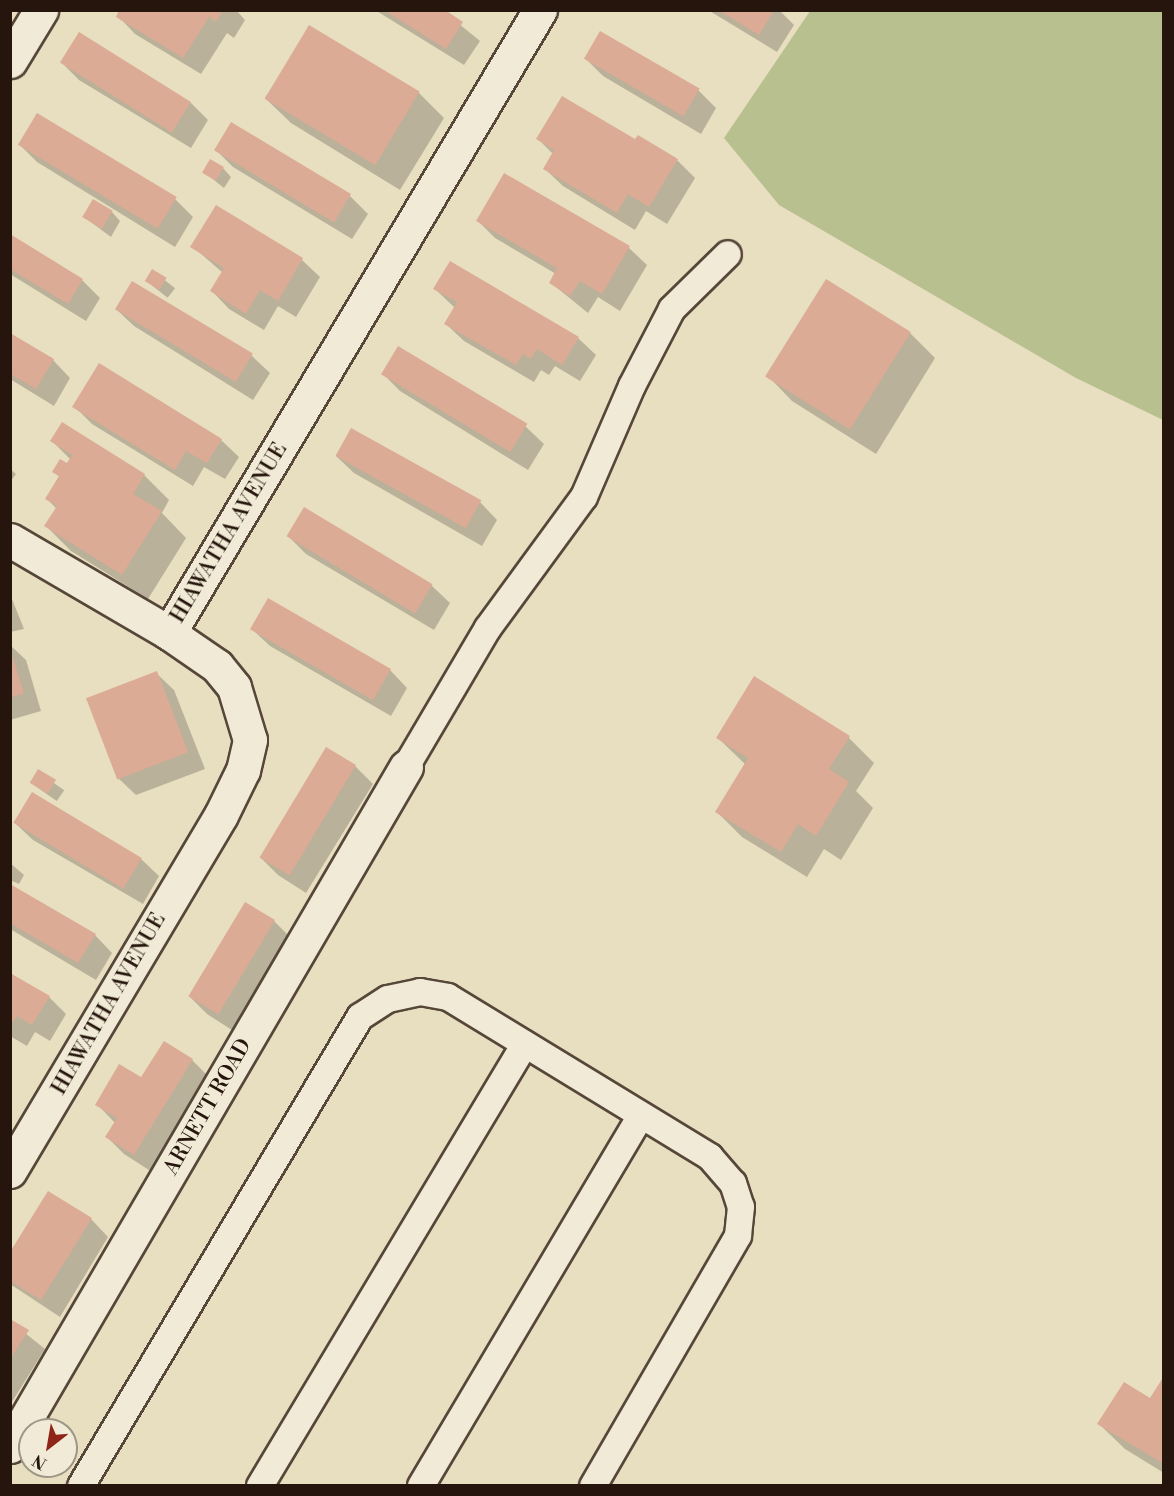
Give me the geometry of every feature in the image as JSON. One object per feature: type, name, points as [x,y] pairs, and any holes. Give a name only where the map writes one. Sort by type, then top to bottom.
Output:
[{"type":"street","points":[[10,61],[41,10]]},
{"type":"street","name":"HIAWATHA AVENUE","points":[[10,1171],[221,815],[243,770],[250,740],[234,687],[216,666],[169,633],[540,10]]},
{"type":"street","points":[[10,540],[169,633]]},
{"type":"street","name":"ARNETT ROAD","points":[[10,1446],[406,767]]},
{"type":"lane","points":[[406,767],[488,628],[584,497],[632,386],[672,309],[728,254]]},
{"type":"lane","points":[[81,1485],[360,1017],[388,999],[420,992],[448,997],[641,1114],[710,1157],[733,1183],[741,1207],[738,1236],[593,1485]]},
{"type":"lane","points":[[260,1485],[525,1044]]},
{"type":"lane","points":[[421,1485],[641,1114]]},
{"type":"green space","points":[[810,11],[1163,11],[1163,420],[1076,378],[779,205],[724,138]]},
{"type":"building","points":[[119,10],[223,10],[216,22],[209,17],[183,58],[116,17]]},
{"type":"building","points":[[384,10],[445,10],[463,22],[446,49]]},
{"type":"building","points":[[718,10],[774,10],[759,35]]},
{"type":"building","points":[[309,25],[420,91],[375,165],[265,99]]},
{"type":"building","points":[[600,31],[700,88],[684,116],[584,59]]},
{"type":"building","points":[[79,32],[191,102],[172,132],[60,63]]},
{"type":"building","points":[[562,96],[635,139],[638,135],[678,159],[649,207],[628,194],[617,213],[543,169],[554,150],[536,139]]},
{"type":"building","points":[[37,113],[177,197],[158,229],[18,145]]},
{"type":"building","points":[[231,122],[351,194],[334,222],[214,150]]},
{"type":"building","points":[[210,159],[224,167],[216,181],[202,173]]},
{"type":"building","points":[[504,173],[630,246],[602,294],[580,281],[570,296],[549,283],[557,268],[476,221]]},
{"type":"building","points":[[93,199],[113,211],[102,229],[82,217]]},
{"type":"building","points":[[216,205],[303,258],[278,301],[260,290],[246,314],[210,291],[224,268],[190,247]]},
{"type":"building","points":[[10,234],[83,279],[68,304],[10,269]]},
{"type":"building","points":[[450,261],[579,337],[562,365],[537,349],[531,359],[523,354],[516,365],[444,324],[457,302],[433,289]]},
{"type":"building","points":[[152,269],[167,278],[159,290],[145,281]]},
{"type":"building","points":[[826,279],[911,332],[850,430],[765,377]]},
{"type":"building","points":[[132,281],[253,354],[236,382],[115,309]]},
{"type":"building","points":[[10,333],[54,359],[36,389],[10,374]]},
{"type":"building","points":[[398,346],[527,424],[510,452],[381,374]]},
{"type":"building","points":[[99,363],[222,439],[207,463],[186,451],[175,470],[72,407]]},
{"type":"building","points":[[62,422],[145,474],[133,494],[162,511],[122,575],[44,526],[57,506],[45,499],[59,476],[52,472],[60,459],[67,463],[72,455],[50,441]]},
{"type":"building","points":[[351,428],[481,500],[466,528],[335,456]]},
{"type":"building","points":[[304,507],[433,584],[415,613],[286,536]]},
{"type":"building","points":[[268,598],[391,669],[373,700],[250,629]]},
{"type":"building","points":[[10,649],[24,693],[10,698]]},
{"type":"building","points":[[157,671],[188,752],[117,779],[86,698]]},
{"type":"building","points":[[754,676],[850,736],[829,769],[849,782],[816,836],[798,824],[781,852],[715,812],[748,758],[716,738]]},
{"type":"building","points":[[326,747],[356,765],[290,876],[260,858]]},
{"type":"building","points":[[38,769],[56,780],[48,794],[30,783]]},
{"type":"building","points":[[32,792],[142,858],[123,889],[13,823]]},
{"type":"building","points":[[10,884],[96,934],[78,963],[10,923]]},
{"type":"building","points":[[245,902],[275,920],[218,1014],[188,996]]},
{"type":"building","points":[[10,973],[50,996],[32,1025],[17,1016],[10,1026]]},
{"type":"building","points":[[164,1041],[193,1059],[134,1155],[105,1137],[117,1118],[95,1105],[119,1064],[141,1077]]},
{"type":"building","points":[[48,1191],[92,1218],[41,1300],[10,1281],[10,1252]]},
{"type":"building","points":[[10,1319],[29,1330],[10,1359]]},
{"type":"building","points":[[1164,1376],[1164,1464],[1097,1424],[1124,1382],[1150,1398]]}]
